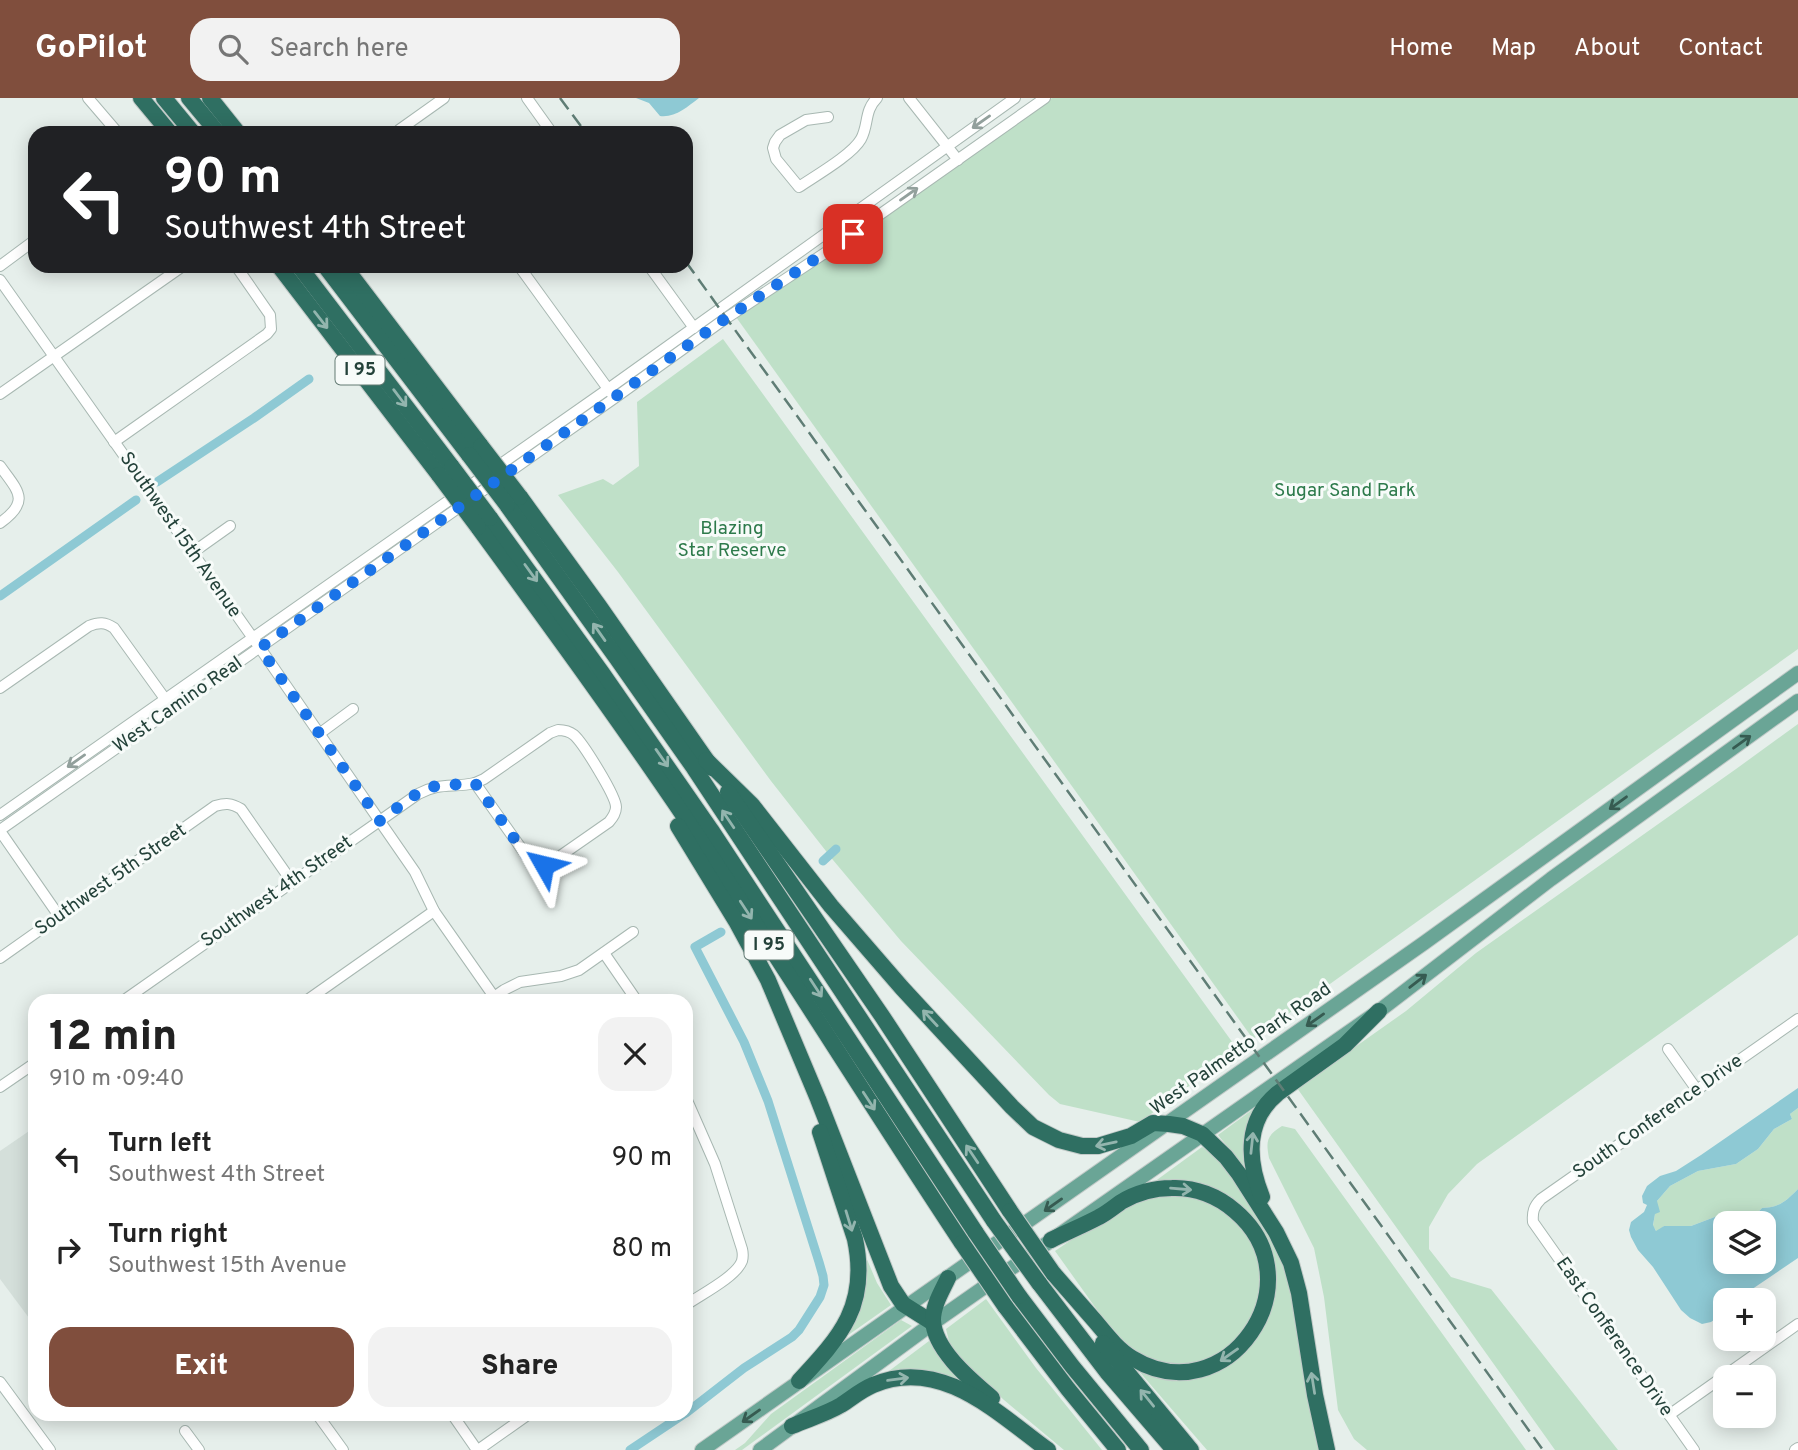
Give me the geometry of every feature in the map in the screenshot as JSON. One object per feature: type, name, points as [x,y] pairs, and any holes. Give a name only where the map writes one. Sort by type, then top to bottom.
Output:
[{"type":"highway","points":[[141,98],[164,126]]},
{"type":"highway","points":[[164,98],[187,126]]},
{"type":"highway","points":[[189,98],[212,126]]},
{"type":"highway","points":[[210,98],[232,126]]},
{"type":"highway","name":"I 95","points":[[285,273],[446,471],[484,522],[568,652],[624,728],[702,844],[962,1243],[1013,1300],[1068,1389],[1118,1450]]},
{"type":"highway","points":[[304,273],[446,471]]},
{"type":"highway","points":[[331,273],[475,450]]},
{"type":"highway","name":"I 95","points":[[349,273],[513,501],[599,606],[882,1016],[1076,1309],[1191,1450]]},
{"type":"highway","points":[[513,501],[694,768],[994,1221],[1119,1387],[1174,1450]]},
{"type":"highway","points":[[484,522],[596,663],[711,830],[976,1233],[1013,1300],[1141,1450]]},
{"type":"highway","points":[[568,652],[614,729],[669,811],[768,980],[803,1062],[885,1275],[896,1296],[907,1307],[933,1323],[945,1349],[962,1372],[1051,1450]]},
{"type":"highway","points":[[706,760],[752,805],[831,906],[902,988],[1033,1127],[1059,1140],[1082,1146],[1098,1146],[1131,1136],[1153,1123],[1183,1126],[1202,1134],[1233,1165],[1276,1232]]},
{"type":"highway","points":[[1327,1450],[1315,1395],[1300,1293],[1292,1263],[1257,1185],[1252,1167],[1252,1136],[1258,1118],[1271,1098],[1345,1045],[1379,1011]]},
{"type":"highway","points":[[799,1381],[844,1328],[855,1299],[858,1267],[855,1239],[808,1096],[803,1062]]},
{"type":"highway","points":[[1051,1240],[1102,1216],[1136,1195],[1164,1188],[1190,1189],[1222,1201],[1245,1221],[1262,1248],[1269,1283],[1261,1318],[1239,1348],[1226,1359],[1209,1366],[1192,1371],[1173,1371],[1152,1368],[1128,1355],[1114,1343],[1053,1273]]},
{"type":"highway","points":[[933,1323],[936,1304],[948,1278]]},
{"type":"highway","points":[[1051,1300],[1128,1375]]},
{"type":"highway","points":[[792,1426],[840,1406],[872,1385],[904,1377],[927,1378],[969,1393],[1051,1450]]},
{"type":"main road","name":"West Palmetto Park Road","points":[[702,1450],[1169,1124],[1798,673]]},
{"type":"main road","points":[[760,1450],[933,1323],[1379,1011],[1551,878],[1798,701]]},
{"type":"main road","points":[[1673,763],[1686,782]]},
{"type":"street","points":[[88,98],[112,126]]},
{"type":"street","points":[[405,126],[444,98]]},
{"type":"street","points":[[527,98],[547,126]]},
{"type":"street","points":[[828,117],[806,120],[780,135],[775,142],[773,148],[776,159],[799,187],[854,148],[864,134],[867,111],[877,98]]},
{"type":"street","points":[[909,98],[958,160]]},
{"type":"street","name":"West Camino Real","points":[[0,830],[260,648],[612,393],[694,328],[1014,98]]},
{"type":"street","name":"West Camino Real","points":[[0,815],[252,637],[612,393],[831,249],[1045,98]]},
{"type":"street","points":[[0,266],[28,245]]},
{"type":"street","points":[[0,394],[173,273]]},
{"type":"street","points":[[114,442],[271,329],[270,315],[241,273]]},
{"type":"street","points":[[524,273],[612,393]]},
{"type":"street","points":[[654,273],[694,328]]},
{"type":"street","name":"Southwest 15th Avenue","points":[[0,280],[415,872],[434,911],[489,994]]},
{"type":"street","points":[[0,466],[17,490],[19,499],[17,508],[0,523]]},
{"type":"street","points":[[192,553],[230,526]]},
{"type":"street","points":[[0,688],[89,626],[97,622],[106,623],[114,628],[172,709]]},
{"type":"street","points":[[319,734],[353,709]]},
{"type":"street","points":[[567,731],[575,736],[608,787],[616,805],[615,814],[609,822],[553,861],[544,865],[535,864],[475,783],[550,733],[567,731]]},
{"type":"street","name":"Southwest 4th Street","points":[[133,994],[426,789],[475,783]]},
{"type":"street","name":"Southwest 5th Street","points":[[0,958],[223,803],[233,804],[241,809],[292,882]]},
{"type":"street","points":[[0,830],[59,916]]},
{"type":"street","points":[[316,994],[434,911]]},
{"type":"street","points":[[502,994],[520,982],[570,973],[633,932]]},
{"type":"street","points":[[604,953],[632,994]]},
{"type":"street","name":"South Conference Drive","points":[[1533,1223],[1532,1213],[1541,1199],[1798,1019]]},
{"type":"street","points":[[1668,1049],[1697,1090]]},
{"type":"street","points":[[0,1087],[28,1068]]},
{"type":"street","points":[[693,1114],[715,1164],[743,1258],[731,1274],[693,1300]]},
{"type":"street","name":"East Conference Drive","points":[[1533,1223],[1694,1450]]},
{"type":"street","points":[[1669,1415],[1798,1324]]},
{"type":"street","points":[[0,1382],[28,1420]]},
{"type":"street","points":[[29,1421],[50,1450]]},
{"type":"street","points":[[322,1421],[343,1450]]},
{"type":"street","points":[[457,1421],[478,1450],[519,1421]]},
{"type":"street","points":[[185,1431],[199,1450]]},
{"type":"shaded area","points":[[28,1132],[28,1317],[0,1279],[0,1151]]},
{"type":"green space","name":"Sugar Sand Park","points":[[1052,98],[1798,98],[1798,649],[1253,1039],[736,317]]},
{"type":"green space","name":"Blazing Star Reserve","points":[[723,339],[1238,1050],[1140,1122],[1060,1104],[901,941],[771,781],[618,572],[558,495],[603,479],[613,485],[639,466],[637,402]]},
{"type":"green space","points":[[1798,724],[1798,935],[1477,1164],[1448,1194],[1429,1227],[1429,1249],[1451,1277],[1491,1289],[1618,1450],[1555,1450],[1297,1088],[1406,1011],[1476,953]]},
{"type":"green space","points":[[1256,1107],[1245,1136],[1244,1167],[1218,1135]]},
{"type":"green space","points":[[1798,1108],[1798,1189],[1789,1197],[1778,1205],[1759,1211],[1713,1211],[1713,1218],[1691,1226],[1664,1226],[1657,1232],[1653,1226],[1657,1201],[1670,1186],[1698,1171],[1736,1164],[1758,1149],[1774,1129],[1792,1119],[1790,1114]]},
{"type":"green space","points":[[1282,1126],[1295,1129],[1526,1450],[1367,1450],[1354,1439],[1338,1410],[1324,1297],[1314,1248],[1269,1158],[1268,1139]]},
{"type":"green space","points":[[1202,1147],[1223,1163],[1272,1235],[1289,1273],[1322,1450],[1207,1450],[1137,1369],[1161,1376],[1204,1372],[1269,1310],[1249,1219],[1154,1182]]},
{"type":"green space","points":[[1193,1193],[1236,1218],[1260,1257],[1262,1296],[1237,1342],[1209,1360],[1177,1366],[1149,1358],[1126,1344],[1100,1314],[1055,1251],[1115,1210],[1139,1198]]},
{"type":"green space","points":[[863,1250],[877,1283],[891,1305],[844,1338]]},
{"type":"green space","points":[[986,1299],[1036,1368],[1102,1450],[1064,1450],[958,1357],[950,1345],[946,1329]]},
{"type":"green space","points":[[901,1320],[912,1326],[742,1450],[735,1450],[745,1443],[771,1414]]},
{"type":"green space","points":[[929,1341],[960,1382],[885,1374]]},
{"type":"water","points":[[636,98],[699,98],[681,111],[660,116],[649,103]]},
{"type":"water","points":[[1798,1088],[1798,1108],[1790,1114],[1792,1119],[1774,1129],[1758,1149],[1736,1164],[1698,1171],[1670,1186],[1657,1201],[1660,1212],[1655,1214],[1653,1225],[1656,1231],[1664,1226],[1691,1226],[1713,1218],[1713,1274],[1774,1274],[1754,1288],[1713,1288],[1713,1321],[1702,1324],[1681,1310],[1653,1267],[1638,1250],[1629,1230],[1631,1222],[1644,1212],[1647,1205],[1643,1203],[1642,1196],[1647,1186],[1660,1176],[1676,1171]]},
{"type":"water","points":[[1798,1189],[1798,1258],[1776,1273],[1776,1211],[1759,1211],[1782,1203]]},
{"type":"waterway","points":[[157,482],[309,379]]},
{"type":"waterway","points":[[0,596],[136,500]]},
{"type":"waterway","points":[[823,861],[836,849]]},
{"type":"waterway","points":[[693,1408],[744,1368],[792,1337],[820,1297],[824,1285],[768,1101],[744,1042],[695,947],[721,932]]},
{"type":"waterway","points":[[630,1450],[674,1421]]},
{"type":"railway","points":[[560,98],[581,126]]},
{"type":"railway","points":[[693,272],[1543,1450]]},
{"type":"route","points":[[544,865],[535,864],[528,858],[475,783],[426,789],[380,821],[260,648],[722,321],[853,234]]}]
